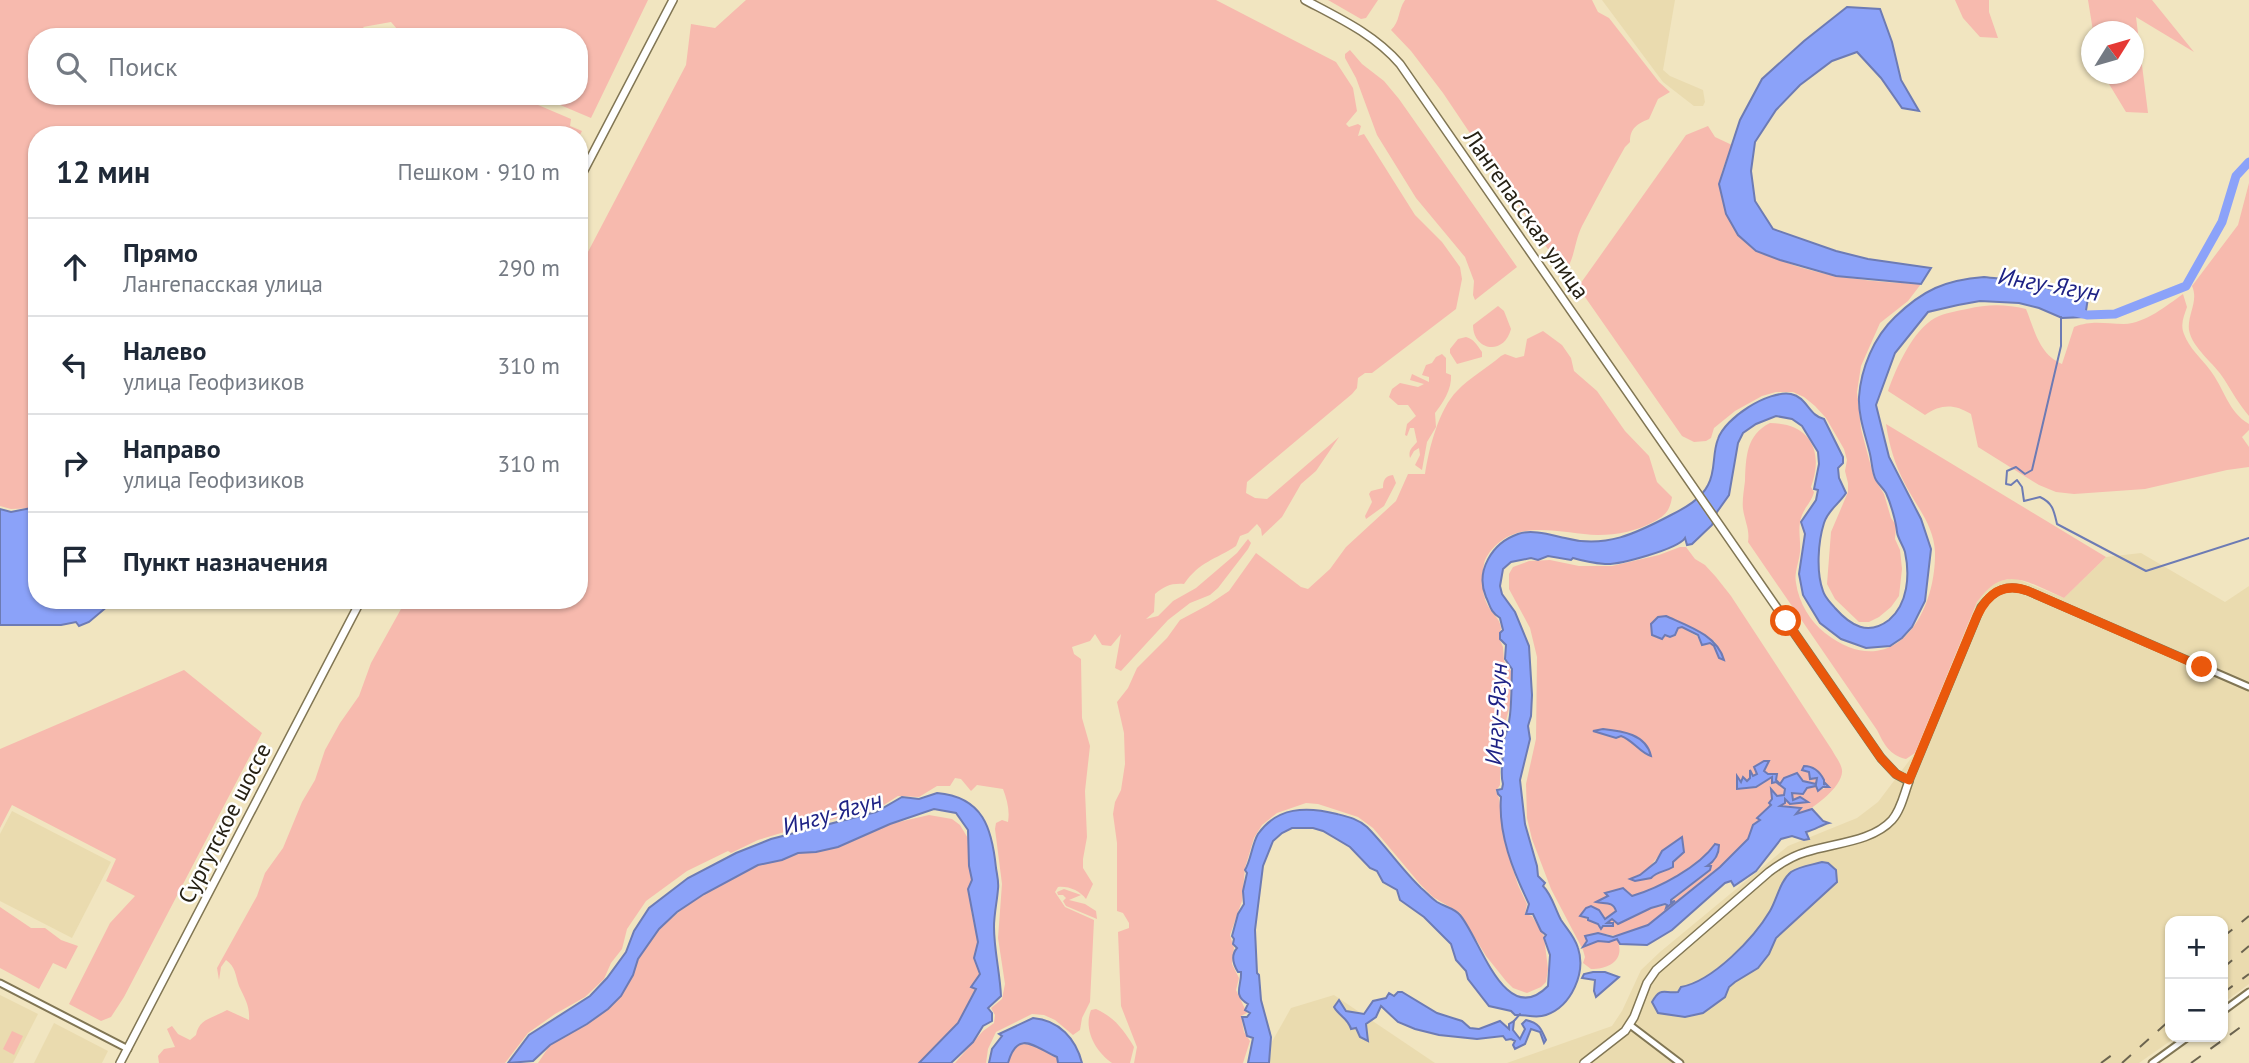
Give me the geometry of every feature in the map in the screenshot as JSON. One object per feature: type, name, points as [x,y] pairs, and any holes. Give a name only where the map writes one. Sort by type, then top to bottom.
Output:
[{"type":"main road","points":[[588,163],[673,0]]},
{"type":"main road","name":"Лангепасская улица","points":[[1305,0],[1365,33],[1400,64],[1881,758],[1896,774],[1909,780]]},
{"type":"main road","name":"Сургутское шоссе","points":[[120,1063],[356,609]]},
{"type":"main road","points":[[1584,1063],[1615,1041],[1630,1025],[1647,983],[1663,963],[1786,860],[1856,839],[1884,827],[1897,813],[1909,780]]},
{"type":"street","points":[[1909,780],[1981,607],[1990,596],[2007,587],[2028,591],[2249,687]]},
{"type":"street","points":[[0,983],[128,1049]]},
{"type":"street","points":[[2228,1007],[2249,992]]},
{"type":"street","points":[[1630,1025],[1680,1063]]},
{"type":"street","points":[[2152,1063],[2181,1042]]},
{"type":"shaded area","points":[[0,0],[648,0],[591,118],[560,105],[588,105],[588,28],[396,28],[391,22],[364,28],[28,28],[28,105],[538,105],[571,119],[570,126],[28,126],[28,508],[0,506]]},
{"type":"shaded area","points":[[746,0],[1216,0],[1336,62],[1353,88],[1357,111],[1346,124],[1349,127],[1358,124],[1361,126],[1358,136],[1364,134],[1415,215],[1442,242],[1460,267],[1462,279],[1456,309],[1372,373],[1365,373],[1358,378],[1357,388],[1352,394],[1247,482],[1246,493],[1255,498],[1267,499],[1339,437],[1316,471],[1301,484],[1282,517],[1262,536],[1257,524],[1248,533],[1240,536],[1236,546],[1202,566],[1184,584],[1172,585],[1158,591],[1155,594],[1154,612],[1146,619],[1158,616],[1173,601],[1196,588],[1237,553],[1248,539],[1251,543],[1248,549],[1218,588],[1210,595],[1190,603],[1168,620],[1121,671],[1115,668],[1121,634],[1111,646],[1102,645],[1095,634],[1090,641],[1072,647],[1074,654],[1081,659],[1082,718],[1090,746],[1085,791],[1087,837],[1083,868],[1093,884],[1086,899],[1077,891],[1066,887],[1058,887],[1055,892],[1065,907],[1094,920],[1090,1002],[1082,1018],[1080,1030],[1073,1035],[1055,1020],[1032,1014],[996,1032],[988,1049],[986,1063],[955,1063],[983,1031],[994,1023],[995,1015],[991,1008],[1002,999],[1005,984],[998,938],[1002,884],[995,829],[996,823],[1002,820],[1008,822],[1009,813],[1003,789],[977,785],[971,791],[961,779],[955,778],[950,786],[937,786],[919,797],[898,796],[879,808],[758,840],[687,871],[646,901],[627,929],[622,949],[611,963],[604,979],[585,997],[528,1033],[505,1063],[159,1063],[158,1056],[164,1049],[175,1047],[167,1029],[172,1026],[178,1034],[190,1040],[196,1035],[200,1025],[227,1010],[249,1020],[247,1003],[232,965],[226,960],[221,967],[219,980],[217,968],[257,896],[265,873],[283,848],[302,802],[315,780],[325,750],[359,696],[371,663],[401,609],[588,609],[588,252],[686,65],[691,24],[715,28]]},
{"type":"shaded area","points":[[1328,0],[1378,0],[1366,18],[1361,19]]},
{"type":"shaded area","points":[[1405,0],[1592,0],[1598,12],[1609,18],[1659,82],[1670,92],[1658,99],[1649,119],[1633,130],[1630,142],[1582,226],[1564,273],[1443,93],[1391,30]]},
{"type":"shaded area","points":[[1602,0],[1675,0],[1663,70],[1670,76],[1703,90],[1703,106],[1694,106],[1663,82]]},
{"type":"shaded area","points":[[1955,0],[1989,0],[1989,12],[1998,38],[1980,37],[1963,18]]},
{"type":"shaded area","points":[[2088,0],[2152,0],[2194,52],[2136,17],[2136,21],[2091,21]]},
{"type":"shaded area","points":[[1350,50],[1362,64],[1384,81],[1399,99],[1517,267],[1475,300],[1474,281],[1465,257],[1416,198],[1377,135],[1356,78],[1345,58],[1345,54]]},
{"type":"shaded area","points":[[2144,81],[2148,113],[2126,112],[2109,84],[2144,84]]},
{"type":"shaded area","points":[[1708,126],[1715,137],[1732,145],[1722,171],[1720,186],[1728,215],[1745,238],[1769,254],[1830,275],[1921,284],[1908,301],[1880,323],[1861,366],[1857,392],[1861,429],[1874,478],[1884,494],[1891,518],[1896,525],[1895,539],[1900,550],[1902,569],[1899,596],[1891,607],[1869,622],[1859,622],[1835,599],[1827,584],[1831,532],[1848,492],[1848,483],[1844,449],[1826,418],[1804,397],[1793,392],[1776,392],[1762,396],[1735,411],[1714,428],[1711,438],[1706,441],[1694,442],[1682,436],[1578,287],[1686,135]]},
{"type":"shaded area","points":[[2249,183],[2249,416],[2220,373],[2194,343],[2189,324],[2194,297],[2192,286],[2238,225]]},
{"type":"shaded area","points":[[2183,294],[2187,307],[2182,323],[2186,339],[2215,377],[2236,413],[2249,424],[2249,430],[2242,437],[2249,447],[2249,467],[2145,489],[2074,494],[2056,492],[2039,485],[1978,447],[1971,414],[1959,408],[1948,407],[1925,415],[1888,391],[1913,340],[1927,324],[1942,315],[1989,305],[2026,309],[2043,348],[2062,364],[2074,327],[2093,323],[2124,324],[2140,321]]},
{"type":"shaded area","points":[[1498,306],[1504,311],[1511,329],[1502,343],[1489,347],[1478,340],[1473,325]]},
{"type":"shaded area","points":[[1543,331],[1562,345],[1571,358],[1574,371],[1597,391],[1625,431],[1649,456],[1657,482],[1672,497],[1669,509],[1662,517],[1634,530],[1598,535],[1530,530],[1506,538],[1495,546],[1485,562],[1484,596],[1498,619],[1504,661],[1511,671],[1510,705],[1500,744],[1500,785],[1496,791],[1506,847],[1527,904],[1525,914],[1532,916],[1544,936],[1548,969],[1546,982],[1527,993],[1513,988],[1486,956],[1460,913],[1433,897],[1373,828],[1358,817],[1318,804],[1306,803],[1277,813],[1262,825],[1254,838],[1245,868],[1242,901],[1230,935],[1234,948],[1232,964],[1239,978],[1236,990],[1247,1013],[1241,1016],[1244,1032],[1250,1041],[1243,1063],[1134,1063],[1137,1047],[1121,1006],[1118,932],[1129,928],[1129,923],[1123,913],[1117,911],[1117,843],[1113,814],[1121,790],[1125,764],[1124,733],[1117,702],[1128,688],[1137,668],[1167,638],[1180,620],[1229,591],[1256,553],[1301,587],[1308,589],[1330,569],[1346,547],[1396,501],[1408,474],[1425,474],[1440,418],[1457,391],[1501,356],[1524,356],[1527,339]]},
{"type":"shaded area","points":[[1466,337],[1477,345],[1482,357],[1457,364],[1450,349],[1458,339]]},
{"type":"shaded area","points":[[1442,354],[1446,358],[1446,373],[1451,375],[1450,385],[1435,413],[1436,427],[1427,442],[1422,470],[1415,465],[1420,455],[1419,448],[1410,458],[1410,451],[1417,442],[1414,428],[1410,428],[1407,436],[1405,435],[1407,424],[1416,416],[1408,405],[1398,405],[1389,397],[1392,389],[1400,383],[1418,387],[1424,384],[1410,380],[1412,374],[1429,382],[1429,377],[1422,375],[1426,365]]},
{"type":"shaded area","points":[[1770,423],[1796,428],[1811,442],[1815,451],[1815,474],[1811,487],[1814,492],[1803,512],[1799,529],[1797,590],[1806,611],[1815,623],[1825,633],[1849,647],[1871,651],[1890,647],[1906,636],[1928,599],[1933,576],[1935,552],[1932,534],[1898,470],[1886,424],[2106,557],[2064,598],[2018,579],[1997,582],[1987,590],[1977,602],[1915,753],[1906,759],[1895,755],[1885,744],[1748,542],[1743,506],[1747,455],[1756,434]]},
{"type":"shaded area","points":[[1393,475],[1396,483],[1384,506],[1366,519],[1372,502],[1369,494],[1383,488],[1385,479]]},
{"type":"shaded area","points":[[1686,547],[1695,559],[1716,577],[1832,750],[1842,770],[1838,783],[1825,797],[1796,815],[1792,808],[1780,805],[1786,799],[1793,800],[1791,793],[1816,786],[1818,791],[1828,787],[1823,785],[1824,780],[1814,769],[1809,772],[1817,777],[1816,784],[1784,778],[1781,784],[1776,780],[1777,774],[1768,774],[1764,770],[1768,761],[1754,767],[1757,773],[1753,776],[1751,772],[1750,778],[1741,783],[1738,777],[1736,785],[1745,788],[1772,777],[1785,790],[1784,796],[1772,799],[1772,805],[1757,817],[1761,820],[1746,841],[1681,902],[1640,929],[1622,935],[1607,934],[1587,941],[1584,946],[1617,939],[1619,946],[1614,962],[1591,969],[1583,963],[1583,950],[1551,889],[1527,818],[1526,784],[1536,739],[1537,657],[1530,628],[1509,589],[1509,574],[1513,567],[1529,561],[1550,560],[1579,566],[1612,566]],"holes":[[[1666,616],[1697,630],[1715,642],[1719,658],[1714,646],[1681,627],[1678,627],[1675,635],[1670,637],[1665,634]],[[1682,837],[1677,856],[1669,866],[1641,879],[1635,876],[1647,869],[1664,850]],[[1715,844],[1717,855],[1712,863],[1705,867],[1705,874],[1667,905],[1651,908],[1622,921],[1612,919],[1607,923],[1613,923],[1603,926],[1581,916],[1599,910],[1605,919],[1616,911],[1610,903],[1603,904],[1609,895],[1608,891],[1627,890],[1632,896],[1643,892],[1678,876]]]},
{"type":"shaded area","points":[[2141,553],[2225,602],[2249,586],[2249,984],[2228,999],[2228,916],[2165,916],[2165,1042],[2169,1042],[2139,1063],[1507,1063],[1612,1026],[1641,970],[1660,952],[1788,846],[1857,818],[1878,802],[1915,753],[1977,602],[1985,590],[1999,581],[2015,578],[2064,598],[2106,557]]},
{"type":"shaded area","points":[[184,670],[262,733],[124,997],[111,1017],[101,1021],[69,1004],[110,923],[135,896],[106,881],[116,859],[12,805],[0,828],[0,749]]},
{"type":"shaded area","points":[[12,811],[111,862],[72,938],[0,901],[0,834]]},
{"type":"shaded area","points":[[929,815],[952,819],[960,825],[969,840],[971,910],[978,942],[974,958],[980,974],[971,987],[976,988],[958,1023],[919,1063],[538,1063],[550,1045],[587,1024],[615,1003],[633,975],[638,959],[659,929],[688,904],[758,865],[782,860],[798,853],[816,852],[848,843],[890,824]]},
{"type":"shaded area","points":[[1064,889],[1081,895],[1069,900],[1085,904],[1096,911],[1097,919],[1066,906],[1063,901],[1066,898],[1057,892]]},
{"type":"shaded area","points":[[0,907],[31,928],[45,928],[61,940],[78,946],[66,969],[53,963],[39,989],[0,968]]},
{"type":"shaded area","points":[[0,995],[38,1014],[13,1063],[0,1063]]},
{"type":"shaded area","points":[[1334,995],[1435,1063],[1260,1063],[1291,1008]]},
{"type":"shaded area","points":[[1096,1009],[1113,1020],[1134,1047],[1130,1063],[1112,1063],[1096,1047],[1090,1033],[1089,1018],[1091,1010]]},
{"type":"shaded area","points":[[54,1023],[108,1051],[102,1063],[34,1063]]},
{"type":"shaded area","points":[[12,1031],[23,1036],[14,1055],[3,1049]]},
{"type":"shaded area","points":[[1019,1044],[1040,1048],[1058,1057],[1058,1063],[1008,1063],[1014,1048]]},
{"type":"water","points":[[1847,7],[1880,9],[1892,42],[1901,80],[1919,111],[1902,108],[1881,78],[1857,52],[1832,61],[1800,85],[1776,110],[1755,142],[1751,171],[1755,201],[1773,229],[1868,259],[1931,268],[1921,284],[1836,276],[1780,260],[1756,251],[1738,235],[1726,214],[1719,184],[1740,120],[1762,79]]},
{"type":"water","name":"Ингу-Ягун","points":[[1984,277],[2029,282],[2068,295],[2088,298],[2085,317],[2062,318],[2019,303],[1980,301],[1958,305],[1928,312],[1895,353],[1876,405],[1889,457],[1921,519],[1931,549],[1925,601],[1912,627],[1890,646],[1866,648],[1841,639],[1820,623],[1803,595],[1799,574],[1805,534],[1801,522],[1816,500],[1818,490],[1814,489],[1819,464],[1818,452],[1802,426],[1792,419],[1776,416],[1743,433],[1738,443],[1729,495],[1712,525],[1692,544],[1687,545],[1685,538],[1672,547],[1612,564],[1548,556],[1538,560],[1531,558],[1511,562],[1503,569],[1500,586],[1502,594],[1515,612],[1529,646],[1532,695],[1528,726],[1530,739],[1520,780],[1525,824],[1538,876],[1545,883],[1543,886],[1575,940],[1580,957],[1575,987],[1563,1004],[1555,1011],[1538,1017],[1515,1015],[1511,1011],[1489,1006],[1456,960],[1451,944],[1424,917],[1400,900],[1397,890],[1383,882],[1377,871],[1370,868],[1350,847],[1323,831],[1292,828],[1273,841],[1263,866],[1255,930],[1257,973],[1271,1037],[1269,1063],[1248,1063],[1253,1038],[1247,1036],[1242,1017],[1247,1017],[1250,1013],[1245,1010],[1248,1004],[1239,994],[1241,972],[1238,972],[1234,963],[1233,957],[1237,948],[1233,944],[1232,936],[1238,914],[1244,904],[1245,870],[1256,838],[1274,818],[1293,811],[1325,811],[1364,824],[1421,888],[1437,902],[1460,915],[1495,976],[1507,989],[1519,997],[1533,997],[1548,986],[1550,955],[1544,938],[1546,935],[1541,931],[1533,914],[1526,914],[1529,904],[1517,879],[1504,838],[1501,797],[1497,790],[1502,789],[1503,784],[1502,742],[1510,717],[1512,669],[1505,659],[1506,645],[1500,639],[1503,630],[1500,618],[1494,613],[1486,597],[1483,577],[1488,559],[1500,544],[1518,534],[1529,532],[1594,542],[1646,528],[1687,506],[1705,490],[1712,474],[1718,439],[1738,414],[1771,396],[1791,394],[1824,419],[1843,457],[1843,463],[1838,468],[1846,493],[1826,518],[1820,539],[1819,566],[1824,594],[1841,614],[1854,624],[1867,628],[1881,625],[1895,613],[1904,598],[1907,570],[1905,552],[1890,502],[1874,474],[1863,426],[1859,397],[1863,375],[1881,334],[1905,308],[1935,288]]},
{"type":"water","points":[[0,509],[11,512],[28,509],[28,609],[104,609],[89,622],[79,626],[76,622],[61,625],[0,625]]},
{"type":"water","points":[[1666,616],[1708,638],[1715,644],[1724,660],[1719,658],[1714,646],[1710,643],[1702,645],[1698,635],[1682,627],[1670,637],[1665,635],[1662,639],[1652,635],[1651,624],[1658,617]]},
{"type":"water","points":[[1603,729],[1639,738],[1651,756],[1621,736],[1616,738],[1593,731]]},
{"type":"water","points":[[1769,761],[1764,771],[1777,774],[1776,780],[1780,784],[1784,778],[1797,773],[1803,781],[1816,784],[1817,778],[1810,779],[1809,772],[1802,770],[1807,766],[1818,772],[1824,785],[1825,783],[1829,787],[1818,791],[1816,786],[1807,788],[1803,794],[1792,793],[1793,800],[1800,797],[1808,802],[1790,804],[1785,799],[1785,803],[1780,806],[1801,808],[1796,814],[1812,809],[1823,821],[1829,823],[1806,832],[1809,839],[1792,836],[1781,839],[1756,871],[1734,886],[1731,881],[1725,883],[1672,930],[1647,945],[1620,944],[1617,939],[1609,942],[1598,941],[1583,947],[1587,941],[1585,936],[1598,933],[1613,937],[1648,925],[1720,867],[1748,839],[1753,825],[1760,820],[1757,818],[1771,805],[1771,789],[1777,796],[1784,795],[1785,789],[1776,782],[1772,783],[1772,777],[1756,787],[1737,789],[1737,776],[1741,782],[1743,777],[1747,781],[1750,778],[1750,770],[1753,776],[1757,774],[1754,767]]},
{"type":"water","name":"Ингу-Ягун","points":[[937,793],[965,801],[982,817],[992,840],[998,884],[994,927],[1001,996],[988,1008],[992,1013],[992,1021],[983,1026],[973,1042],[951,1063],[919,1063],[958,1023],[976,989],[971,987],[980,974],[974,958],[978,942],[968,889],[972,880],[968,830],[956,813],[934,809],[890,824],[838,847],[798,853],[782,860],[758,865],[704,894],[677,912],[659,929],[638,959],[633,975],[621,996],[608,1009],[550,1045],[533,1061],[508,1063],[529,1035],[590,996],[626,952],[634,931],[649,908],[688,878],[736,853],[771,839],[876,812],[902,797],[919,799]]},
{"type":"water","points":[[1682,837],[1684,852],[1673,862],[1673,867],[1651,878],[1635,881],[1630,879],[1640,875],[1656,862],[1662,851]]},
{"type":"water","points":[[1715,844],[1719,845],[1718,852],[1707,866],[1711,866],[1710,870],[1671,900],[1675,901],[1666,908],[1665,904],[1651,908],[1618,924],[1612,919],[1607,923],[1613,923],[1613,926],[1603,926],[1601,929],[1598,924],[1580,916],[1591,906],[1599,910],[1605,919],[1616,911],[1611,904],[1596,902],[1608,896],[1605,893],[1623,888],[1632,896],[1654,888],[1699,861]]},
{"type":"water","points":[[1828,863],[1836,870],[1837,882],[1776,938],[1769,954],[1758,968],[1735,982],[1729,987],[1725,997],[1703,1013],[1685,1017],[1658,1013],[1652,1002],[1658,994],[1678,992],[1681,987],[1706,976],[1732,957],[1763,922],[1787,876],[1798,868]]},
{"type":"water","points":[[1605,972],[1619,977],[1596,997],[1595,980],[1582,978],[1584,974]]},
{"type":"water","points":[[1398,992],[1437,1013],[1462,1021],[1470,1028],[1479,1029],[1500,1021],[1509,1029],[1509,1024],[1514,1021],[1513,1030],[1520,1039],[1525,1029],[1522,1024],[1526,1020],[1530,1021],[1539,1027],[1546,1040],[1544,1043],[1540,1032],[1531,1029],[1525,1044],[1515,1049],[1515,1041],[1506,1040],[1503,1036],[1477,1039],[1439,1035],[1398,1022],[1381,1006],[1376,1017],[1366,1024],[1368,1041],[1360,1037],[1356,1028],[1351,1029],[1334,1007],[1339,1000],[1346,1011],[1364,1014],[1373,1001],[1386,998],[1389,993],[1394,996]]},
{"type":"water","points":[[1033,1018],[1051,1023],[1065,1032],[1082,1063],[1058,1063],[1057,1057],[1022,1043],[1012,1052],[1008,1063],[989,1063],[992,1049],[1002,1036],[999,1034]]},
{"type":"waterway","name":"Ингу-Ягун","points":[[2075,312],[2087,315],[2115,314],[2186,286],[2222,222],[2236,176],[2249,162]]},
{"type":"waterway","points":[[2061,317],[2061,346],[2032,470],[2025,474],[2016,467],[2007,471],[2006,484],[2011,485],[2017,480],[2022,487],[2024,501],[2040,497],[2044,499],[2052,508],[2057,524],[2146,571],[2249,538]]},
{"type":"waterway","points":[[1514,1021],[1520,1014]]},
{"type":"railway","points":[[2228,933],[2249,916]]},
{"type":"railway","points":[[2228,964],[2249,946]]},
{"type":"railway","points":[[2228,989],[2249,974]]},
{"type":"railway","points":[[2191,1063],[2249,1021]]},
{"type":"railway","points":[[2122,1063],[2165,1024]]},
{"type":"railway","points":[[2101,1063],[2120,1049]]},
{"type":"route","points":[[1786,621],[1881,758],[1896,774],[1909,780],[1981,607],[1990,596],[2001,589],[2014,587],[2028,591],[2202,667]]}]
